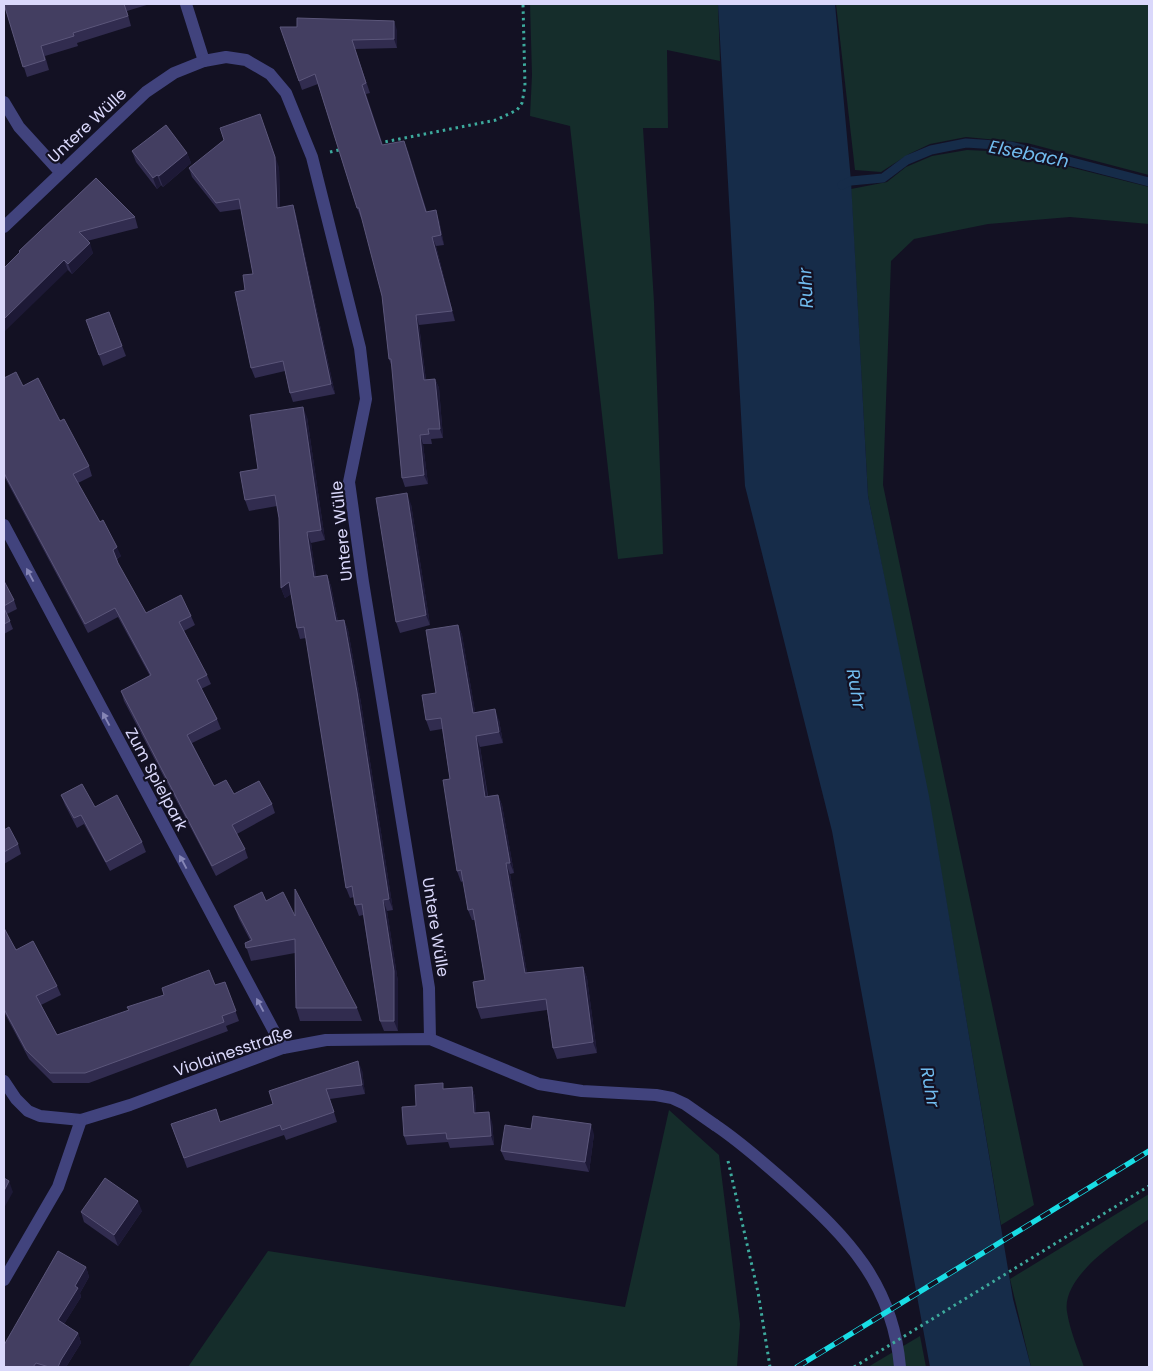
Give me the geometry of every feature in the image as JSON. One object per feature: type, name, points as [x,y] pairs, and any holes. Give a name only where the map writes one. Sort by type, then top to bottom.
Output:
[{"type":"street","points":[[186,4],[204,61]]},
{"type":"street","name":"Untere Wülle","points":[[4,227],[146,92],[174,73],[204,61],[226,57],[246,60],[270,74],[286,93],[312,158],[360,348],[366,399],[349,482],[363,582],[429,988],[430,1039]]},
{"type":"street","points":[[4,102],[19,127],[60,172]]},
{"type":"street","name":"Zum Spielpark","points":[[4,524],[283,1048]]},
{"type":"street","name":"Violainesstraße","points":[[4,1081],[16,1099],[28,1111],[40,1116],[81,1120],[130,1105],[283,1048],[326,1040],[430,1039],[538,1084],[582,1091],[656,1094],[672,1098],[685,1104],[732,1137],[777,1174],[823,1216],[850,1244],[885,1299],[898,1348],[900,1367]]},
{"type":"street","points":[[4,1280],[58,1187],[81,1120]]},
{"type":"path","points":[[373,144],[496,120],[517,110],[522,103],[525,86],[523,4]]},
{"type":"path","points":[[312,158],[345,149]]},
{"type":"path","points":[[728,1159],[758,1292],[770,1367]]},
{"type":"path","points":[[854,1367],[1149,1186]]},
{"type":"green space","points":[[530,4],[718,4],[720,61],[667,50],[668,128],[643,128],[654,302],[663,554],[618,559],[570,126],[530,116],[532,75]]},
{"type":"green space","points":[[836,4],[1149,4],[1149,175],[1027,143],[966,137],[930,144],[909,154],[881,172],[855,170]]},
{"type":"green space","points":[[967,150],[1010,152],[1149,187],[1149,224],[1070,217],[988,224],[914,239],[891,261],[883,485],[1034,1205],[1001,1225],[934,830],[868,496],[851,189],[887,182],[906,167],[932,156]]},
{"type":"green space","points":[[669,1110],[719,1155],[740,1324],[737,1367],[188,1367],[268,1251],[625,1307]]},
{"type":"green space","points":[[1149,1194],[1149,1219],[1096,1258],[1083,1271],[1074,1284],[1068,1298],[1068,1319],[1084,1367],[1031,1367],[1010,1279]]},
{"type":"green space","points":[[920,1336],[926,1367],[868,1367]]},
{"type":"water","name":"Ruhr","points":[[718,4],[835,4],[851,181],[868,496],[929,796],[1013,1299],[1031,1367],[930,1367],[832,831],[745,486]]},
{"type":"building","points":[[4,4],[124,4],[128,16],[73,33],[74,36],[41,46],[45,60],[23,67]]},
{"type":"building","points":[[297,18],[394,21],[394,39],[352,40],[366,83],[362,85],[382,145],[404,141],[426,212],[436,210],[441,235],[432,237],[452,311],[416,315],[424,380],[435,379],[440,429],[428,429],[429,434],[420,435],[424,475],[402,478],[391,359],[389,359],[382,296],[359,208],[357,208],[315,74],[299,81],[280,27],[297,27]]},
{"type":"building","points":[[260,114],[275,157],[277,208],[293,205],[331,384],[290,393],[283,361],[251,368],[235,292],[245,290],[243,275],[253,274],[239,199],[216,203],[189,168],[224,140],[220,128]]},
{"type":"building","points":[[166,125],[187,153],[159,176],[157,175],[153,178],[132,151]]},
{"type":"building","points":[[96,178],[135,217],[79,232],[90,243],[68,264],[64,260],[4,319],[4,268],[19,251]]},
{"type":"building","points":[[109,312],[122,346],[99,355],[86,320]]},
{"type":"building","points":[[16,372],[23,386],[38,378],[60,421],[64,419],[89,466],[73,474],[100,522],[103,520],[117,547],[113,550],[118,563],[146,613],[181,595],[191,616],[179,622],[207,675],[197,680],[217,719],[187,735],[214,786],[226,780],[234,794],[259,781],[272,804],[232,825],[245,849],[212,866],[121,691],[151,675],[115,608],[85,624],[4,473],[4,378]]},
{"type":"building","points":[[303,407],[321,530],[307,532],[314,577],[327,575],[336,621],[344,620],[357,692],[389,899],[383,900],[394,971],[394,1021],[380,1021],[362,904],[355,905],[352,886],[346,888],[304,627],[297,628],[289,582],[281,588],[279,518],[275,495],[245,500],[240,472],[258,469],[250,415]]},
{"type":"building","points":[[407,493],[426,615],[396,622],[376,498]]},
{"type":"building","points":[[4,581],[14,600],[4,606]]},
{"type":"building","points":[[4,608],[10,621],[4,624]]},
{"type":"building","points":[[458,625],[473,713],[495,709],[499,732],[476,736],[485,797],[498,795],[510,863],[506,863],[525,973],[583,967],[593,1042],[553,1048],[546,999],[477,1008],[473,982],[485,980],[473,909],[468,910],[461,870],[457,871],[443,780],[450,779],[441,718],[426,720],[422,695],[436,693],[426,630]]},
{"type":"building","points":[[82,784],[95,807],[117,795],[142,842],[106,862],[81,815],[74,818],[61,795]]},
{"type":"building","points":[[9,827],[18,844],[4,852],[4,830]]},
{"type":"building","points":[[295,889],[357,1008],[296,1008],[295,939],[246,948],[245,943],[252,940],[234,906],[262,892],[266,901],[283,892],[295,916]]},
{"type":"building","points":[[4,928],[16,950],[33,941],[57,986],[36,996],[57,1035],[129,1010],[127,1007],[164,995],[162,988],[209,970],[215,985],[225,982],[236,1011],[222,1016],[224,1022],[85,1073],[50,1073],[26,1050],[4,1009]]},
{"type":"building","points":[[358,1061],[362,1085],[326,1089],[334,1112],[282,1130],[280,1125],[184,1158],[171,1124],[216,1109],[220,1122],[273,1104],[269,1091]]},
{"type":"building","points":[[443,1083],[443,1089],[472,1087],[474,1113],[489,1112],[491,1136],[447,1139],[446,1133],[404,1136],[402,1107],[416,1106],[415,1085]]},
{"type":"building","points":[[533,1116],[591,1124],[585,1162],[501,1151],[505,1125],[531,1129]]},
{"type":"building","points":[[4,1178],[9,1181],[4,1191]]},
{"type":"building","points":[[105,1178],[138,1201],[114,1235],[81,1212]]},
{"type":"building","points":[[58,1251],[86,1267],[75,1286],[78,1288],[58,1320],[78,1333],[58,1367],[49,1367],[36,1363],[33,1367],[4,1367],[4,1345]]},
{"type":"waterway","name":"Elsebach","points":[[842,185],[851,181],[883,178],[907,160],[931,150],[966,143],[1011,146],[1149,182]]},
{"type":"railway","points":[[797,1367],[1149,1151]]}]
